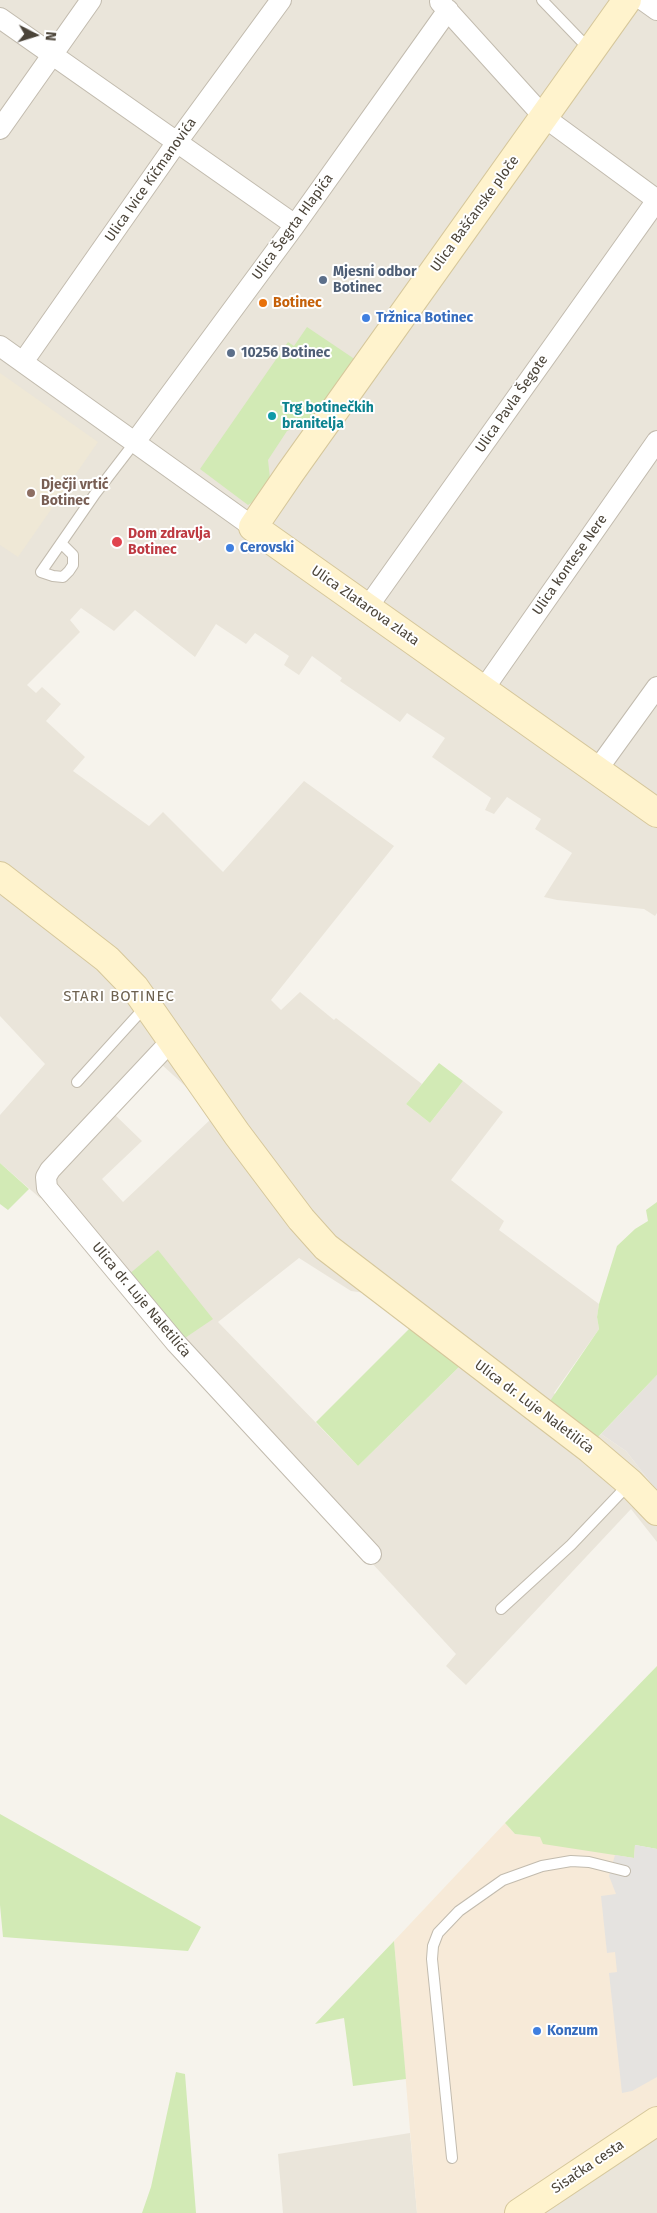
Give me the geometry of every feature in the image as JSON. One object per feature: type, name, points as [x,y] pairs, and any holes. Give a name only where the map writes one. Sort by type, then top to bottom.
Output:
[{"type":"street","points":[[0,128],[91,0]]},
{"type":"street","name":"Ulica Ivice Kičmanovića","points":[[23,362],[177,142],[281,0]]},
{"type":"street","name":"Ulica Bašćanske ploče","points":[[254,527],[295,465],[627,0]]},
{"type":"street","points":[[643,0],[657,10]]},
{"type":"street","points":[[443,5],[544,117],[657,200]]},
{"type":"street","name":"Ulica Šegrta Hlapića","points":[[135,442],[295,225],[443,5]]},
{"type":"street","points":[[0,18],[295,225]]},
{"type":"street","name":"Ulica Pavla Šegote","points":[[367,608],[657,200]]},
{"type":"street","name":"Ulica Zlatarova zlata","points":[[0,346],[657,813]]},
{"type":"street","name":"Ulica kontese Nere","points":[[483,690],[657,441]]},
{"type":"street","points":[[597,770],[657,687]]},
{"type":"street","name":"Ulica dr. Luje Naletilića","points":[[0,876],[107,959],[123,974],[148,1004],[237,1134],[301,1219],[326,1247],[590,1449],[630,1482],[657,1511]]},
{"type":"street","name":"Ulica dr. Luje Naletilića","points":[[172,1040],[50,1170],[46,1177],[47,1188],[176,1344],[371,1554]]},
{"type":"street","name":"Sisačka cesta","points":[[519,2213],[657,2121]]},
{"type":"lane","points":[[542,0],[591,51]]},
{"type":"lane","points":[[61,543],[95,494],[135,442]]},
{"type":"lane","points":[[77,1082],[148,1004]]},
{"type":"lane","points":[[501,1609],[571,1545],[630,1482]]},
{"type":"lane","points":[[452,2158],[432,1959],[433,1946],[438,1933],[459,1911],[503,1880],[542,1866],[571,1861],[589,1862],[625,1871]]},
{"type":"shaded area","points":[[0,0],[657,0],[657,913],[655,916],[644,909],[544,897],[572,853],[535,829],[541,819],[507,797],[494,814],[485,810],[491,798],[432,757],[445,738],[407,713],[400,722],[340,681],[342,678],[312,656],[299,675],[284,665],[289,656],[255,633],[246,644],[216,624],[195,657],[135,610],[114,631],[81,608],[70,620],[80,632],[27,685],[36,693],[42,687],[61,704],[46,721],[85,757],[73,771],[149,826],[163,812],[223,872],[304,781],[394,846],[271,1000],[281,1010],[300,992],[334,1020],[336,1018],[422,1084],[406,1104],[430,1123],[463,1081],[503,1112],[451,1180],[504,1221],[499,1230],[599,1304],[597,1317],[599,1329],[554,1393],[597,1438],[601,1434],[626,1451],[657,1491],[657,1542],[631,1509],[466,1685],[446,1666],[456,1654],[172,1347],[48,1199],[40,1198],[0,1163],[0,1115],[45,1064],[0,1016]],"holes":[[[160,1063],[197,1097],[211,1119],[123,1202],[102,1179],[142,1141],[113,1113]],[[299,1258],[351,1291],[365,1293],[462,1364],[358,1466],[218,1322]]]},
{"type":"shaded area","name":"Dječji vrtić Botinec","points":[[0,373],[98,442],[18,557],[0,545]]},
{"type":"shaded area","points":[[657,1375],[657,1491],[626,1451],[601,1434]]},
{"type":"shaded area","points":[[505,1823],[515,1834],[657,1849],[657,2121],[519,2213],[417,2213],[394,1941]]},
{"type":"shaded area","points":[[635,1845],[657,1849],[657,2077],[632,2091],[622,2093],[609,1973],[617,1972],[615,1952],[607,1953],[601,1896],[616,1894],[609,1876],[615,1855],[634,1858]]},
{"type":"shaded area","points":[[410,2133],[417,2213],[283,2213],[278,2154]]},
{"type":"shaded area","points":[[657,2138],[657,2213],[546,2213]]},
{"type":"green space","points":[[307,327],[356,360],[315,419],[287,431],[268,460],[270,478],[256,500],[248,505],[200,469],[288,342],[294,346]]},
{"type":"green space","points":[[439,1063],[463,1081],[430,1123],[406,1104]]},
{"type":"green space","points":[[0,1163],[29,1189],[8,1210],[0,1204]]},
{"type":"green space","points":[[657,1202],[657,1375],[597,1438],[550,1401],[599,1329],[597,1317],[599,1304],[617,1246],[635,1229],[648,1221],[646,1210]]},
{"type":"green space","points":[[158,1250],[213,1319],[182,1340],[128,1275]]},
{"type":"green space","points":[[411,1327],[462,1364],[358,1466],[316,1422]]},
{"type":"green space","points":[[657,1666],[657,1849],[635,1845],[634,1858],[543,1844],[540,1837],[515,1834],[505,1823]]},
{"type":"green space","points":[[0,1814],[201,1927],[188,1951],[3,1937],[0,1905]]},
{"type":"green space","points":[[394,1941],[406,2079],[353,2086],[344,2018],[315,2024]]},
{"type":"green space","points":[[176,2072],[185,2074],[196,2213],[142,2213],[151,2187]]},
{"type":"place","name":"Mjesni odbor Botinec","points":[[323,280]]},
{"type":"place","name":"Botinec","points":[[263,303]]},
{"type":"place","name":"Tržnica Botinec","points":[[366,318]]},
{"type":"place","name":"10256 Botinec","points":[[231,353]]},
{"type":"place","name":"Trg botinečkih branitelja","points":[[272,416]]},
{"type":"place","name":"Dječji vrtić Botinec","points":[[31,493]]},
{"type":"place","name":"Dom zdravlja Botinec","points":[[117,542]]},
{"type":"place","name":"Cerovski","points":[[230,548]]},
{"type":"place","name":"Konzum","points":[[537,2031]]},
{"type":"district","name":"STARI BOTINEC","points":[[119,997]]}]
